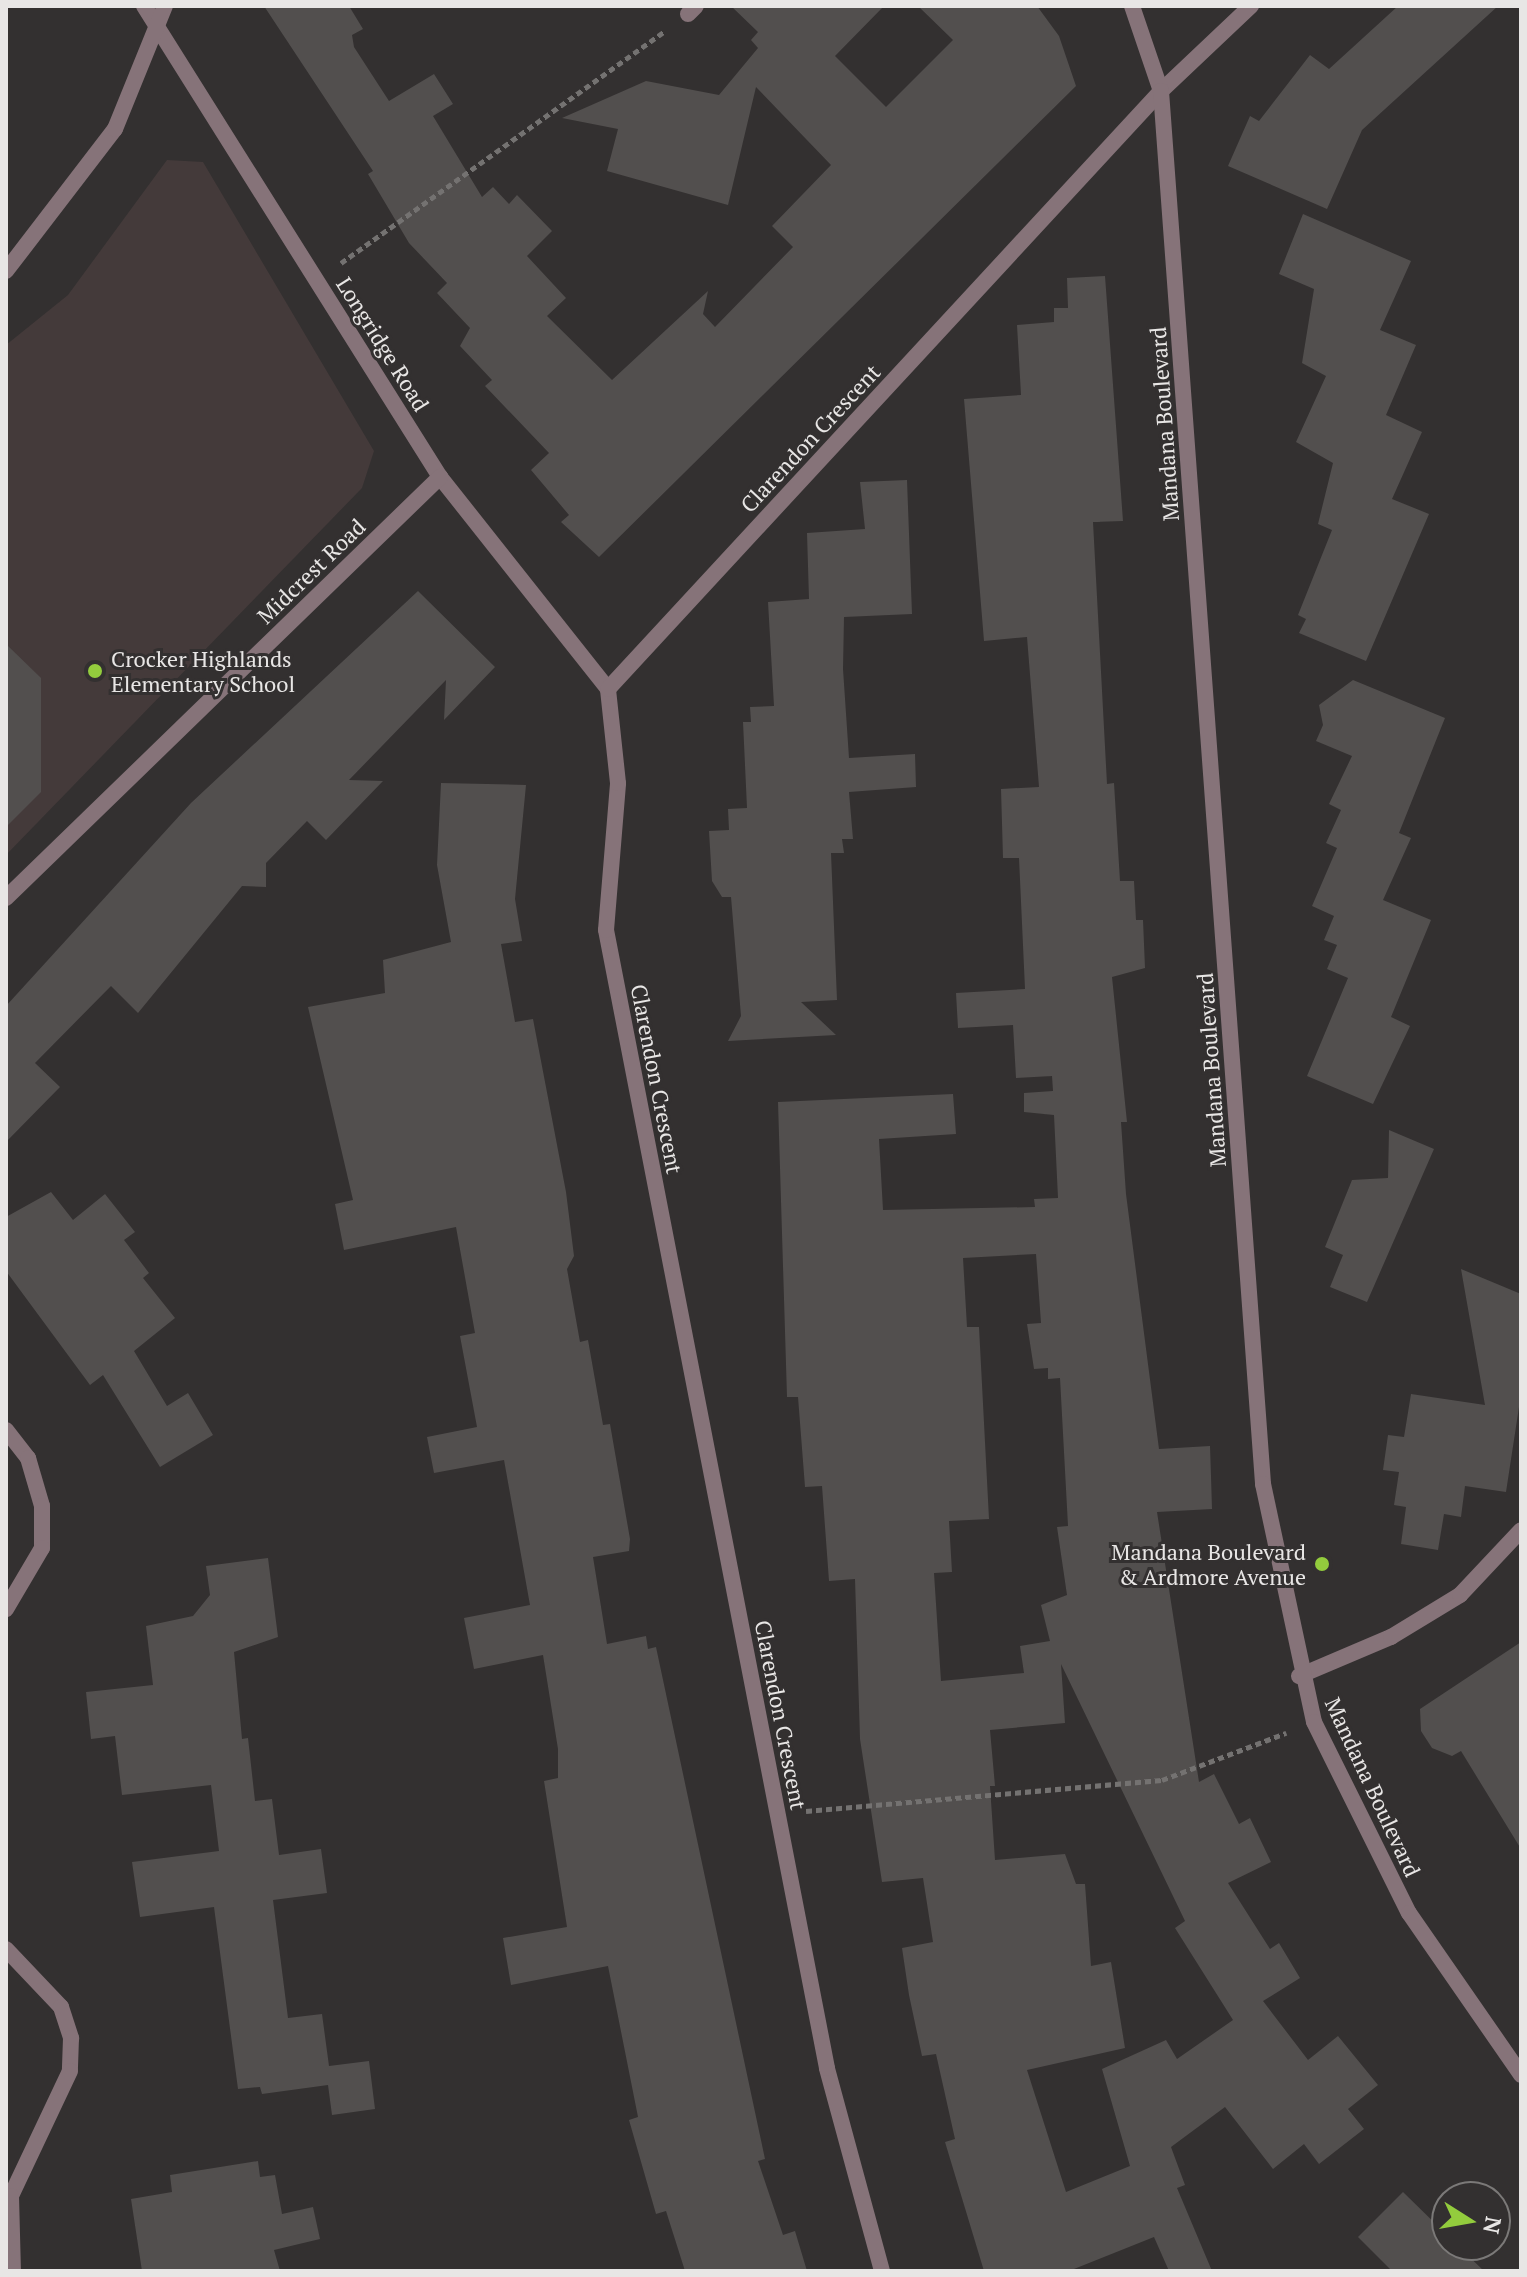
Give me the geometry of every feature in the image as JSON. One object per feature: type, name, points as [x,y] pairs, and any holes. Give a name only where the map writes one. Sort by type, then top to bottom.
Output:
[{"type":"street","name":"Longridge Road","points":[[144,6],[440,477],[608,689]]},
{"type":"street","points":[[6,271],[115,129],[165,6]]},
{"type":"street","name":"Mandana Boulevard","points":[[1132,6],[1161,91],[1263,1484],[1299,1676],[1314,1722],[1409,1913],[1521,2075]]},
{"type":"street","name":"Clarendon Crescent","points":[[882,2271],[827,2068],[606,930],[618,783],[608,689],[1161,91],[1251,6]]},
{"type":"street","name":"Midcrest Road","points":[[6,898],[440,477]]},
{"type":"street","points":[[6,1430],[28,1458],[42,1506],[42,1548],[6,1609]]},
{"type":"street","points":[[1299,1676],[1391,1637],[1460,1595],[1521,1530]]},
{"type":"street","points":[[6,1949],[61,2007],[71,2038],[70,2071],[11,2196],[13,2271]]},
{"type":"path","points":[[317,280],[692,10]]},
{"type":"path","points":[[777,1813],[1162,1780],[1314,1722]]},
{"type":"shaded area","name":"Crocker Highlands Elementary School","points":[[167,160],[203,162],[374,451],[362,488],[6,855],[6,345],[68,295]]},
{"type":"building","points":[[264,6],[349,6],[363,29],[352,35],[354,47],[389,101],[434,74],[453,104],[433,116],[482,197],[493,187],[509,204],[517,195],[552,231],[527,256],[566,298],[547,316],[612,380],[708,291],[703,314],[715,327],[793,247],[772,226],[831,165],[756,87],[728,205],[607,171],[618,129],[562,118],[646,81],[719,95],[758,48],[751,40],[758,32],[731,6],[884,6],[835,56],[886,107],[953,40],[918,6],[1037,6],[1059,36],[1076,86],[599,557],[561,522],[569,515],[531,470],[549,453],[485,386],[492,380],[460,346],[470,328],[437,293],[447,283],[409,243],[368,174],[373,171]]},
{"type":"building","points":[[1398,6],[1498,6],[1362,130],[1327,209],[1228,166],[1250,116],[1259,121],[1310,55],[1329,69]]},
{"type":"building","points":[[1303,214],[1411,261],[1380,330],[1416,345],[1386,415],[1422,432],[1392,499],[1429,514],[1366,661],[1299,633],[1306,619],[1298,615],[1332,530],[1318,524],[1333,463],[1296,442],[1326,376],[1302,363],[1314,289],[1279,274]]},
{"type":"building","points":[[1105,276],[1123,521],[1093,522],[1107,784],[1114,783],[1120,881],[1134,881],[1136,920],[1143,920],[1145,968],[1112,977],[1127,1122],[1121,1122],[1126,1194],[1159,1449],[1210,1446],[1212,1509],[1157,1512],[1199,1782],[1214,1774],[1239,1824],[1250,1818],[1271,1862],[1228,1883],[1270,1949],[1279,1943],[1300,1978],[1263,2001],[1308,2060],[1338,2036],[1378,2085],[1348,2109],[1364,2129],[1319,2164],[1304,2144],[1273,2169],[1225,2107],[1171,2147],[1185,2185],[1177,2188],[1212,2271],[1169,2271],[1154,2237],[1069,2271],[984,2271],[945,2142],[955,2139],[936,2054],[922,2056],[909,1995],[902,1948],[933,1942],[923,1878],[882,1882],[860,1739],[855,1579],[829,1581],[822,1486],[805,1487],[798,1397],[787,1397],[778,1102],[953,1094],[956,1134],[879,1139],[883,1210],[1035,1207],[1034,1199],[1058,1198],[1054,1115],[1024,1112],[1024,1093],[1053,1091],[1052,1076],[1016,1078],[1013,1025],[958,1028],[956,993],[1025,989],[1019,858],[1003,858],[1001,789],[1039,787],[1027,637],[984,641],[964,399],[1021,395],[1017,325],[1054,322],[1054,308],[1068,308],[1067,278]],"holes":[[[1036,1254],[1041,1323],[1027,1324],[1034,1369],[1048,1368],[1048,1379],[1060,1378],[1068,1526],[1057,1527],[1067,1595],[1041,1605],[1050,1641],[1020,1646],[1024,1673],[941,1681],[934,1573],[952,1572],[949,1521],[989,1519],[979,1327],[967,1327],[963,1258]],[[1061,1664],[1185,1921],[1175,1928],[1233,2020],[1177,2059],[1166,2040],[1102,2069],[1130,2166],[1066,2192],[1027,2070],[1125,2048],[1111,1962],[1091,1966],[1085,1884],[1076,1884],[1065,1854],[995,1860],[990,1786],[995,1786],[990,1730],[1065,1723]]]},
{"type":"building","points":[[907,480],[912,614],[844,617],[843,669],[849,758],[915,754],[916,787],[849,792],[853,839],[842,839],[844,853],[831,853],[837,1000],[801,1002],[836,1035],[728,1041],[741,1016],[731,897],[722,897],[712,881],[709,831],[729,830],[728,809],[747,808],[743,722],[751,722],[750,707],[774,706],[768,602],[809,599],[807,533],[865,529],[860,482]]},
{"type":"building","points":[[418,591],[495,667],[444,720],[446,680],[349,780],[383,781],[326,840],[307,821],[266,863],[266,887],[242,886],[138,1013],[111,986],[35,1063],[60,1087],[6,1142],[6,1006],[191,803]]},
{"type":"building","points":[[6,644],[41,678],[41,792],[6,827]]},
{"type":"building","points":[[1353,680],[1445,718],[1399,833],[1411,838],[1383,900],[1431,920],[1391,1017],[1410,1026],[1373,1104],[1307,1076],[1348,978],[1327,969],[1337,945],[1324,940],[1334,916],[1312,906],[1337,848],[1326,843],[1341,810],[1329,804],[1352,756],[1316,741],[1323,725],[1319,705]]},
{"type":"building","points":[[441,783],[526,785],[515,899],[522,941],[501,944],[515,1022],[533,1019],[566,1192],[574,1256],[567,1269],[580,1342],[588,1340],[603,1425],[610,1424],[630,1539],[629,1551],[593,1557],[607,1644],[646,1636],[648,1649],[656,1647],[765,2159],[758,2161],[783,2235],[795,2231],[807,2271],[685,2271],[666,2211],[656,2214],[629,2120],[638,2117],[608,1966],[511,1985],[503,1938],[567,1927],[544,1781],[558,1778],[558,1749],[543,1655],[474,1669],[464,1618],[530,1605],[504,1460],[434,1473],[427,1437],[477,1427],[460,1336],[475,1333],[456,1227],[344,1250],[335,1204],[353,1200],[308,1007],[385,993],[383,960],[451,942],[437,865]]},
{"type":"building","points":[[1389,1130],[1434,1149],[1367,1302],[1330,1287],[1343,1255],[1325,1247],[1352,1180],[1388,1178]]},
{"type":"building","points":[[51,1192],[73,1220],[105,1194],[135,1232],[124,1240],[149,1273],[143,1278],[175,1318],[134,1351],[167,1406],[188,1393],[213,1435],[160,1467],[103,1375],[90,1385],[6,1271],[6,1217]]},
{"type":"building","points":[[1461,1269],[1521,1294],[1521,1394],[1506,1492],[1465,1486],[1461,1517],[1444,1514],[1438,1550],[1401,1544],[1406,1507],[1394,1505],[1399,1472],[1383,1470],[1388,1435],[1404,1437],[1411,1394],[1485,1405]]},
{"type":"building","points":[[268,1558],[278,1637],[234,1652],[242,1739],[248,1738],[255,1801],[272,1799],[279,1855],[321,1849],[327,1893],[273,1900],[288,2018],[322,2014],[329,2066],[369,2061],[375,2109],[332,2115],[328,2085],[262,2094],[260,2087],[238,2089],[214,1907],[140,1917],[132,1862],[219,1851],[211,1785],[122,1795],[115,1736],[91,1739],[86,1692],[153,1685],[146,1626],[193,1616],[210,1595],[206,1566]]},
{"type":"building","points":[[1521,1642],[1521,1849],[1461,1751],[1452,1756],[1432,1748],[1421,1731],[1420,1709]]},
{"type":"building","points":[[258,2161],[260,2177],[275,2175],[282,2214],[313,2207],[320,2239],[274,2250],[280,2271],[142,2271],[131,2199],[172,2192],[170,2175]]},
{"type":"building","points":[[1403,2192],[1431,2219],[1431,2261],[1474,2261],[1484,2271],[1392,2271],[1358,2237]]},
{"type":"place","name":"Crocker Highlands Elementary School","points":[[95,671]]},
{"type":"place","name":"Mandana Boulevard & Ardmore Avenue","points":[[1322,1564]]}]
